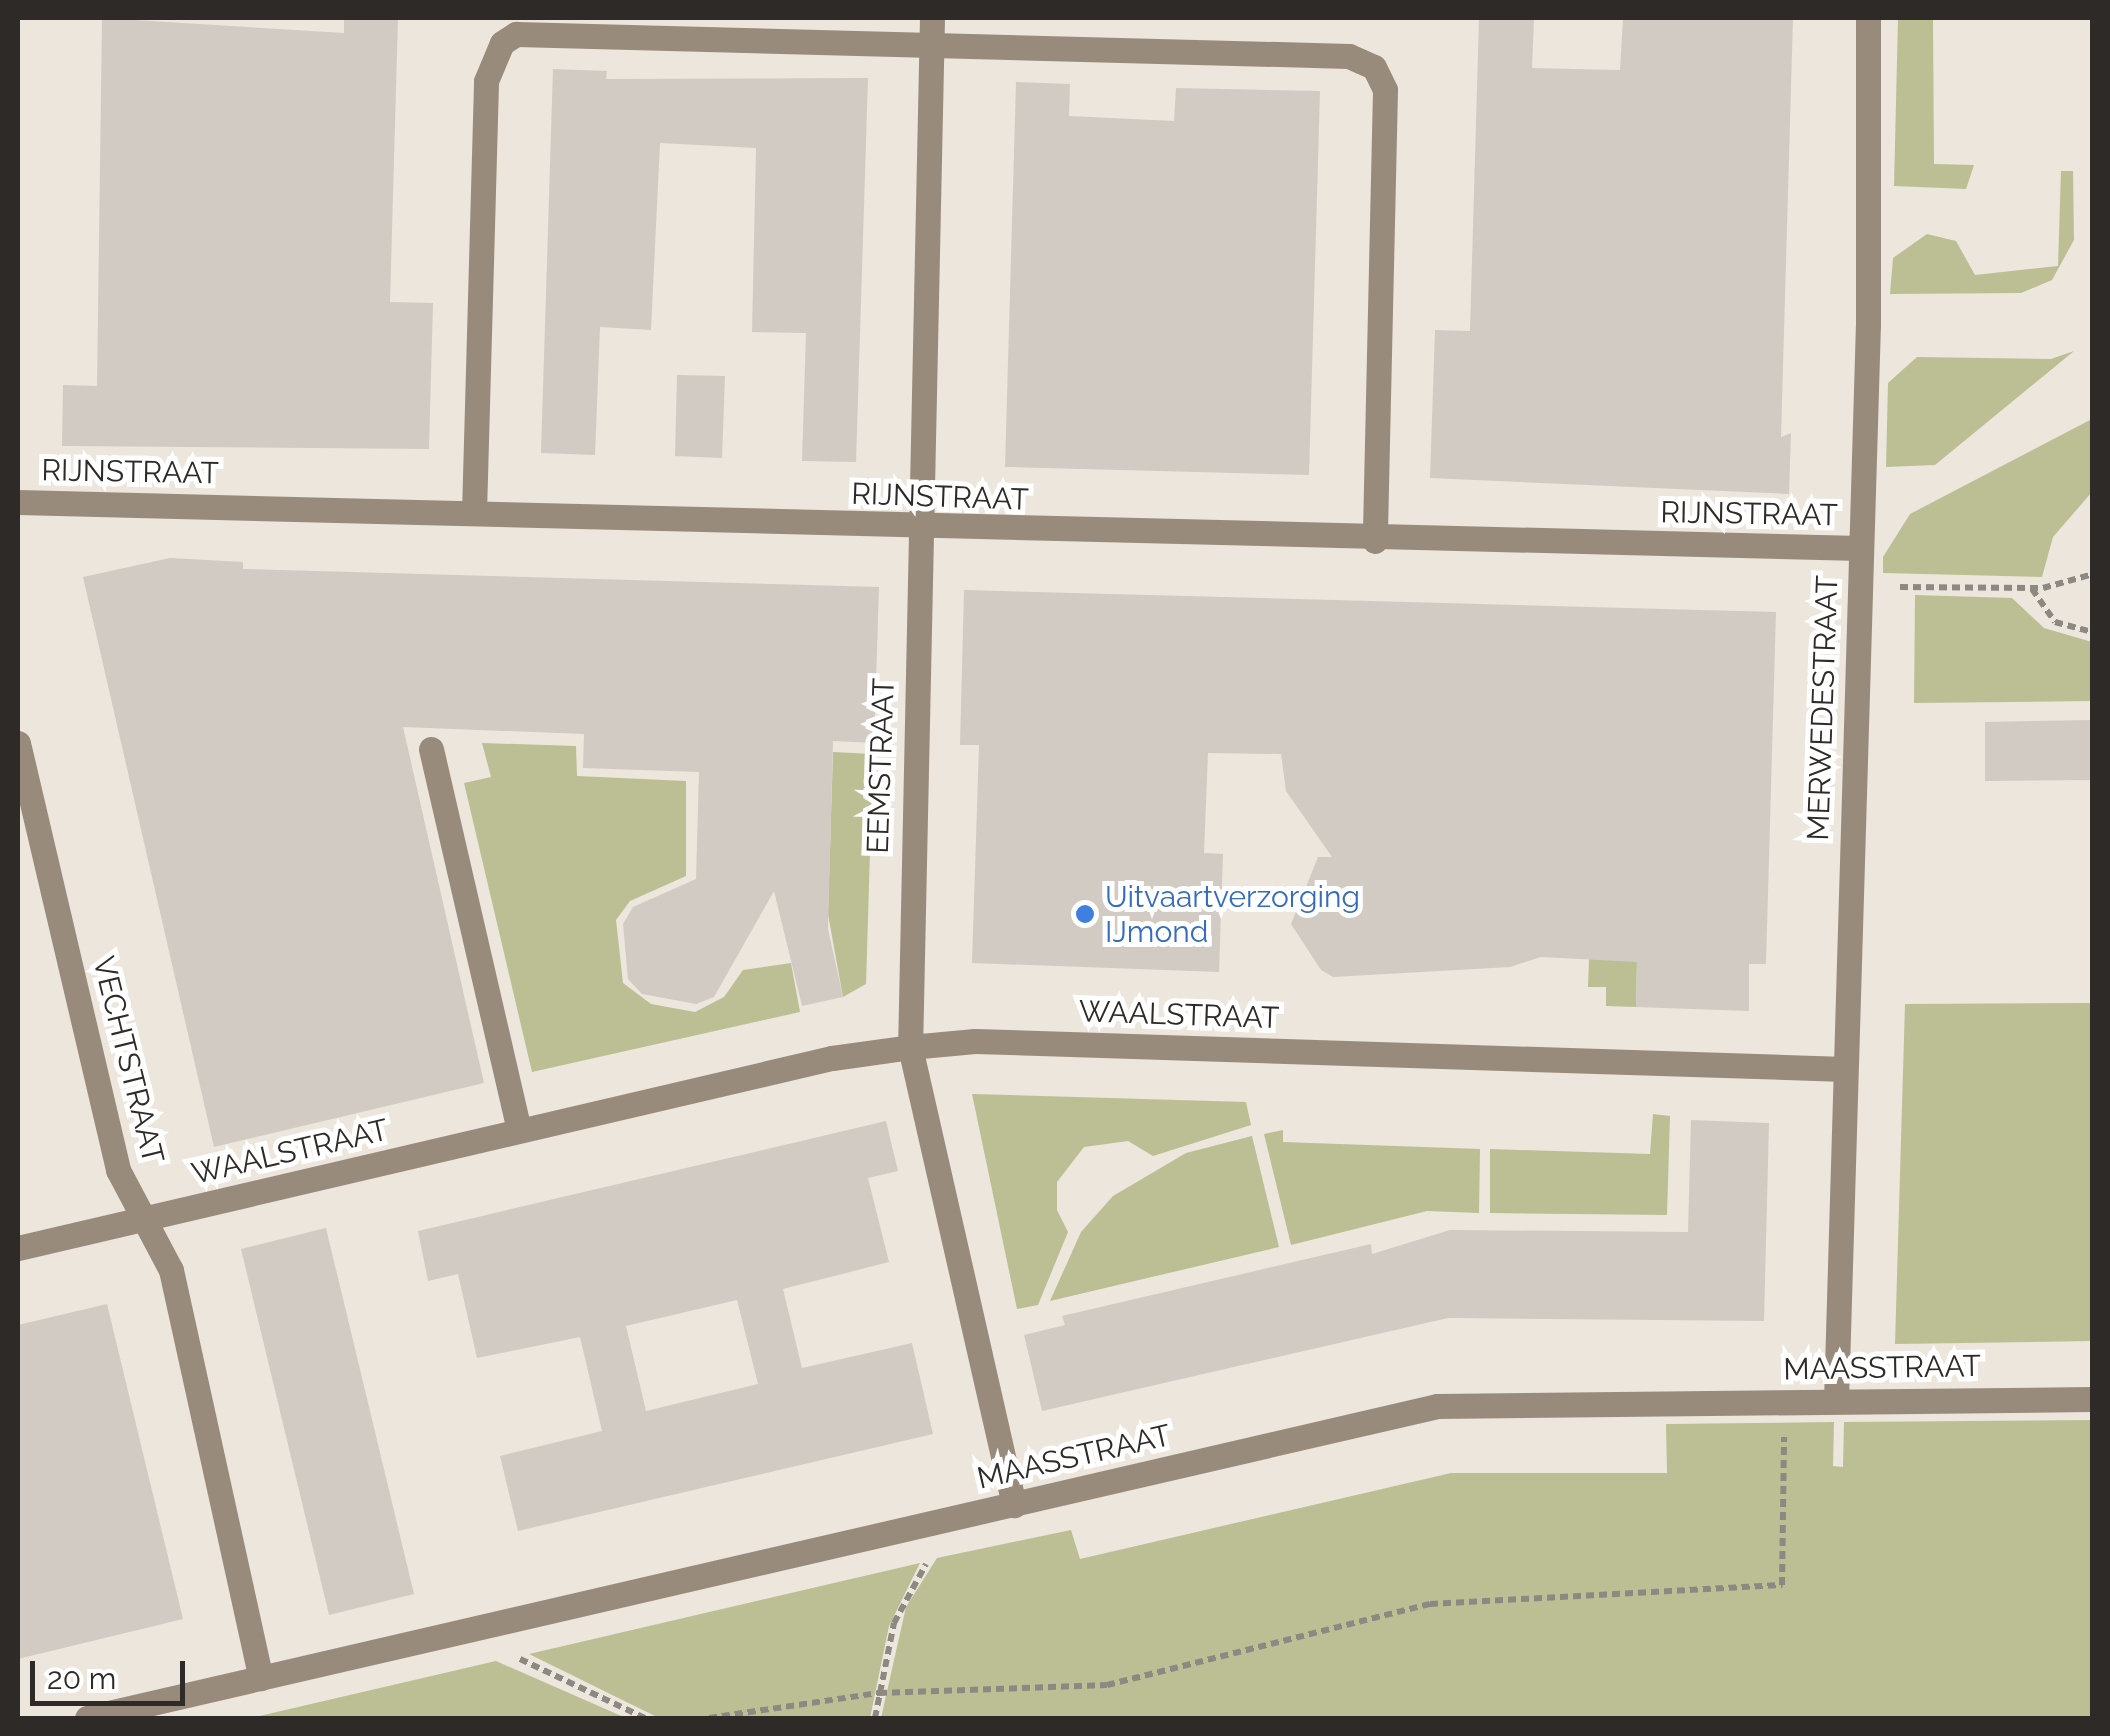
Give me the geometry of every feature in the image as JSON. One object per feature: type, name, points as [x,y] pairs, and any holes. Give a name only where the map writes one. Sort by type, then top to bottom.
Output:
[{"type":"street","name":"EEMSTRAAT","points":[[932,18],[910,1046],[1014,1504]]},
{"type":"street","name":"MERWEDESTRAAT","points":[[1836,1401],[1868,324],[1863,174],[1868,18]]},
{"type":"street","points":[[474,513],[486,81],[502,42],[532,33],[1349,56],[1374,66],[1385,90],[1375,541]]},
{"type":"street","name":"RIJNSTRAAT","points":[[18,502],[1375,541],[1860,548]]},
{"type":"street","name":"VECHTSTRAAT","points":[[18,743],[118,1170],[171,1270],[261,1678]]},
{"type":"street","points":[[431,749],[519,1130]]},
{"type":"street","name":"WAALSTRAAT","points":[[18,1248],[519,1130],[910,1046],[975,1041],[1845,1069]]},
{"type":"street","name":"MAASSTRAAT","points":[[87,1718],[1437,1406],[2092,1398]]},
{"type":"path","points":[[1858,588],[2032,589],[2090,575]]},
{"type":"path","points":[[2032,589],[2055,622],[2092,632]]},
{"type":"path","points":[[708,1718],[879,1693],[1107,1685],[1430,1604],[1782,1584],[1784,1402]]},
{"type":"path","points":[[875,1718],[894,1623],[928,1560],[920,1524]]},
{"type":"path","points":[[504,1622],[512,1656],[645,1718]]},
{"type":"green space","points":[[1898,18],[1933,18],[1934,164],[1974,165],[1966,189],[1894,186]]},
{"type":"green space","points":[[2061,171],[2073,171],[2074,240],[2052,280],[2021,293],[1890,294],[1893,258],[1927,234],[1956,241],[1975,275],[2058,266]]},
{"type":"green space","points":[[2074,351],[1935,465],[1886,467],[1888,383],[1917,357],[2051,359]]},
{"type":"green space","points":[[2092,419],[2092,492],[2053,537],[2042,577],[1883,573],[1883,557],[1910,514]]},
{"type":"green space","points":[[1915,595],[2012,598],[2044,628],[2092,642],[2092,701],[1914,703]]},
{"type":"green space","points":[[482,743],[576,746],[577,776],[686,781],[686,876],[630,901],[616,920],[623,983],[651,1004],[695,1012],[724,997],[743,970],[791,963],[800,1012],[532,1072],[464,783],[491,777]]},
{"type":"green space","points":[[833,752],[873,754],[866,984],[843,997],[828,914]]},
{"type":"green space","points":[[1589,959],[1637,960],[1636,1007],[1606,1006],[1606,987],[1588,987]]},
{"type":"green space","points":[[2092,1003],[2092,1341],[1895,1344],[1905,1004]]},
{"type":"green space","points":[[972,1094],[1246,1102],[1251,1125],[1153,1156],[1128,1141],[1084,1147],[1057,1182],[1057,1210],[1068,1232],[1038,1305],[1017,1309]]},
{"type":"green space","points":[[1653,1114],[1670,1116],[1667,1215],[1490,1213],[1490,1149],[1650,1154]]},
{"type":"green space","points":[[1283,1130],[1283,1142],[1480,1149],[1479,1213],[1427,1211],[1291,1245],[1264,1134]]},
{"type":"green space","points":[[1252,1136],[1279,1247],[1050,1301],[1081,1232],[1113,1196],[1186,1153]]},
{"type":"green space","points":[[2092,1420],[2092,1718],[881,1718],[906,1607],[937,1558],[1071,1530],[1080,1559],[1451,1473],[1667,1473],[1666,1424],[1834,1422],[1833,1466],[1843,1467],[1844,1422]]},
{"type":"green space","points":[[920,1563],[889,1626],[870,1718],[659,1718],[529,1654]]},
{"type":"green space","points":[[496,1661],[626,1718],[251,1718]]},
{"type":"building","points":[[102,18],[344,33],[344,18],[398,18],[390,302],[433,303],[429,449],[62,446],[63,385],[97,386]]},
{"type":"building","points":[[1479,18],[1534,18],[1532,68],[1620,70],[1623,18],[1793,18],[1781,437],[1791,433],[1789,494],[1430,478],[1435,330],[1470,331]]},
{"type":"building","points":[[553,69],[607,71],[606,79],[868,78],[856,462],[802,461],[806,333],[752,332],[756,148],[660,143],[651,330],[600,327],[595,455],[541,453]]},
{"type":"building","points":[[1016,82],[1070,84],[1069,116],[1174,121],[1176,88],[1320,91],[1309,475],[1005,467]]},
{"type":"building","points":[[677,375],[725,376],[722,458],[675,456]]},
{"type":"building","points":[[170,558],[243,562],[243,569],[879,587],[874,743],[833,741],[828,929],[843,997],[802,1006],[774,891],[714,997],[696,1004],[642,994],[628,979],[623,924],[633,907],[696,879],[699,772],[583,768],[584,734],[403,727],[484,1083],[214,1147],[83,577]]},
{"type":"building","points":[[964,590],[1776,612],[1766,964],[1749,964],[1749,1011],[1636,1007],[1637,962],[1541,957],[1510,967],[1333,977],[1321,970],[1291,924],[1318,857],[1332,857],[1286,791],[1281,754],[1208,753],[1204,853],[1223,854],[1219,972],[972,963],[979,745],[960,745]]},
{"type":"building","points":[[2092,720],[2092,780],[1985,781],[1985,722]]},
{"type":"building","points":[[1691,1120],[1769,1123],[1764,1321],[1448,1318],[1042,1411],[1024,1335],[1065,1325],[1062,1316],[1371,1244],[1372,1254],[1450,1230],[1688,1232]]},
{"type":"building","points":[[886,1121],[898,1171],[868,1178],[889,1262],[783,1289],[802,1368],[912,1343],[933,1434],[518,1531],[500,1456],[602,1431],[580,1337],[477,1358],[458,1274],[428,1281],[418,1231]],"holes":[[[737,1300],[758,1384],[646,1411],[626,1326]]]},
{"type":"building","points":[[326,1228],[414,1594],[329,1615],[241,1249]]},
{"type":"building","points":[[107,1304],[183,1619],[18,1659],[18,1325]]},
{"type":"place","name":"Uitvaartverzorging IJmond","points":[[1085,914]]}]
